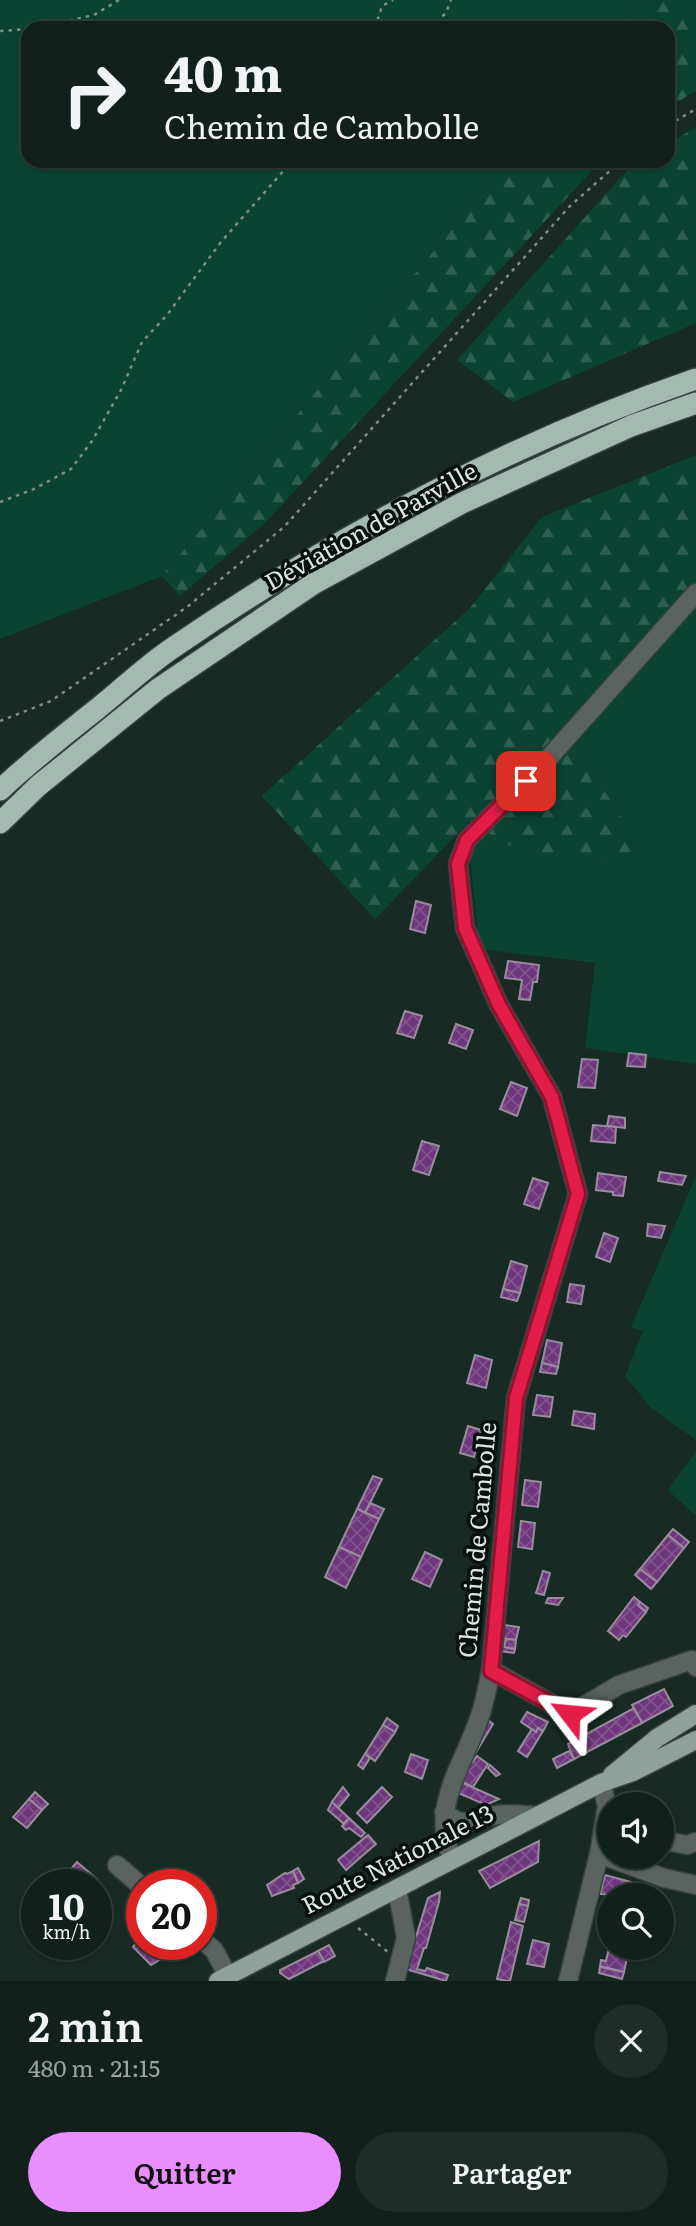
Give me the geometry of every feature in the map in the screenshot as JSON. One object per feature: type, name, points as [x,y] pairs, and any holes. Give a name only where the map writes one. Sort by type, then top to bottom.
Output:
[{"type":"highway","name":"Déviation de Parville","points":[[0,790],[27,765],[169,651],[307,561],[452,482],[622,405],[696,379]]},
{"type":"highway","name":"Déviation de Parville","points":[[0,823],[38,786],[158,689],[313,584],[462,503],[631,426],[696,403]]},
{"type":"main road","name":"Route Nationale 13","points":[[601,1783],[657,1738],[696,1714]]},
{"type":"main road","name":"Route Nationale 13","points":[[223,1978],[601,1783],[633,1772],[696,1740]]},
{"type":"street","name":"Chemin de Cambolle","points":[[452,1859],[444,1841],[444,1812],[450,1787],[481,1714],[491,1671],[516,1398],[578,1194],[552,1097],[499,1005],[465,928],[458,864],[467,840],[546,761],[696,593]]},
{"type":"street","points":[[491,1671],[570,1714],[619,1685],[692,1660],[696,1667]]},
{"type":"street","points":[[601,1783],[604,1792]]},
{"type":"street","points":[[444,1812],[463,1824],[497,1815],[538,1816]]},
{"type":"street","points":[[674,1842],[687,1845],[696,1842]]},
{"type":"street","points":[[568,1981],[597,1862]]},
{"type":"street","points":[[117,1866],[126,1874]]},
{"type":"street","points":[[640,1869],[696,1885]]},
{"type":"street","points":[[395,1981],[406,1938],[397,1888]]},
{"type":"street","points":[[217,1959],[223,1978]]},
{"type":"path","points":[[67,21],[94,15],[119,0]]},
{"type":"path","points":[[378,21],[382,6],[393,0]]},
{"type":"path","points":[[437,21],[446,13],[450,0]]},
{"type":"path","points":[[0,32],[21,30]]},
{"type":"path","points":[[675,121],[696,109]]},
{"type":"path","points":[[0,502],[34,489],[71,469],[92,441],[121,390],[142,342],[167,315],[221,242],[286,168]]},
{"type":"path","points":[[0,721],[51,701],[63,693],[187,607],[284,527],[570,206],[613,168]]},
{"type":"path","points":[[348,1913],[360,1932],[393,1956],[401,1957]]},
{"type":"green space","points":[[0,0],[644,0],[627,21],[21,21],[21,168],[503,168],[162,576],[0,639]]},
{"type":"green space","points":[[644,0],[696,0],[696,91],[675,103],[675,21],[627,21]]},
{"type":"green space","points":[[696,127],[696,323],[513,402],[457,360],[629,168],[675,168],[675,139]]},
{"type":"green space","points":[[503,168],[595,168],[265,523],[180,596],[162,576]]},
{"type":"green space","points":[[696,455],[696,585],[562,725],[638,843],[637,864],[518,850],[469,822],[375,919],[262,796],[470,608],[542,517]]},
{"type":"green space","points":[[696,585],[696,1064],[585,1048],[595,963],[479,949],[470,857],[485,831],[637,843],[562,725]]},
{"type":"green space","points":[[696,1176],[696,1440],[650,1407],[625,1376],[643,1331],[631,1327]]},
{"type":"green space","points":[[696,1451],[696,1516],[668,1490]]},
{"type":"building","points":[[416,901],[431,905],[425,933],[410,929]]},
{"type":"building","points":[[508,961],[539,965],[537,982],[533,982],[530,1000],[519,999],[522,980],[505,978]]},
{"type":"building","points":[[405,1011],[422,1016],[414,1038],[397,1033]]},
{"type":"building","points":[[456,1024],[473,1030],[466,1049],[449,1043]]},
{"type":"building","points":[[629,1053],[646,1055],[645,1067],[627,1066]]},
{"type":"building","points":[[582,1059],[598,1060],[595,1088],[578,1087]]},
{"type":"building","points":[[511,1082],[527,1088],[517,1116],[500,1109]]},
{"type":"building","points":[[609,1116],[625,1118],[625,1128],[607,1126]]},
{"type":"building","points":[[593,1125],[616,1127],[615,1143],[591,1141]]},
{"type":"building","points":[[422,1141],[439,1146],[429,1175],[413,1170]]},
{"type":"building","points":[[660,1172],[686,1176],[682,1185],[658,1181]]},
{"type":"building","points":[[598,1173],[626,1177],[623,1196],[596,1190]]},
{"type":"building","points":[[533,1178],[548,1183],[539,1209],[524,1204]]},
{"type":"building","points":[[648,1224],[665,1226],[661,1238],[647,1236]]},
{"type":"building","points":[[604,1233],[618,1238],[610,1262],[596,1257]]},
{"type":"building","points":[[511,1261],[527,1266],[520,1293],[503,1289]]},
{"type":"building","points":[[570,1284],[584,1286],[581,1304],[567,1302]]},
{"type":"building","points":[[503,1289],[520,1293],[517,1301],[501,1297]]},
{"type":"building","points":[[547,1340],[562,1343],[558,1367],[542,1363]]},
{"type":"building","points":[[475,1355],[492,1360],[486,1388],[467,1383]]},
{"type":"building","points":[[542,1363],[558,1367],[556,1374],[540,1372]]},
{"type":"building","points":[[537,1395],[553,1397],[550,1417],[533,1415]]},
{"type":"building","points":[[574,1411],[595,1414],[594,1429],[572,1425]]},
{"type":"building","points":[[468,1426],[481,1430],[474,1457],[460,1453]]},
{"type":"building","points":[[373,1476],[382,1479],[365,1513],[357,1509]]},
{"type":"building","points":[[525,1480],[541,1482],[538,1507],[522,1505]]},
{"type":"building","points":[[370,1503],[384,1509],[379,1519],[365,1513]]},
{"type":"building","points":[[357,1509],[379,1519],[361,1557],[339,1547]]},
{"type":"building","points":[[521,1521],[535,1523],[532,1549],[518,1547]]},
{"type":"building","points":[[673,1529],[689,1542],[684,1548],[668,1535]]},
{"type":"building","points":[[668,1535],[684,1548],[657,1582],[640,1569]]},
{"type":"building","points":[[339,1547],[361,1557],[346,1588],[325,1577]]},
{"type":"building","points":[[425,1552],[442,1560],[430,1587],[412,1579]]},
{"type":"building","points":[[640,1569],[657,1582],[651,1589],[635,1575]]},
{"type":"building","points":[[543,1571],[550,1573],[544,1595],[536,1593]]},
{"type":"building","points":[[634,1597],[646,1612],[626,1637],[623,1635],[619,1640],[608,1631]]},
{"type":"building","points":[[548,1598],[563,1598],[558,1605],[546,1603]]},
{"type":"building","points":[[640,1602],[648,1608],[646,1612],[638,1605]]},
{"type":"building","points":[[505,1625],[519,1627],[516,1640],[502,1638]]},
{"type":"building","points":[[494,1637],[506,1639],[504,1647],[515,1649],[514,1653],[500,1651]]},
{"type":"building","points":[[506,1639],[516,1640],[515,1649],[504,1647]]},
{"type":"building","points":[[664,1689],[673,1706],[642,1723],[632,1705]]},
{"type":"building","points":[[634,1708],[642,1723],[574,1759],[568,1744]]},
{"type":"building","points":[[527,1712],[548,1722],[543,1731],[538,1728],[536,1732],[521,1722]]},
{"type":"building","points":[[484,1717],[493,1724],[475,1754],[466,1750]]},
{"type":"building","points":[[387,1718],[398,1726],[395,1732],[383,1725]]},
{"type":"building","points":[[383,1725],[395,1732],[375,1761],[365,1754]]},
{"type":"building","points":[[538,1728],[543,1731],[527,1757],[518,1751],[532,1729],[536,1732]]},
{"type":"building","points":[[569,1751],[574,1759],[557,1768],[553,1759]]},
{"type":"building","points":[[365,1754],[370,1758],[363,1769],[358,1765]]},
{"type":"building","points":[[411,1754],[428,1760],[422,1779],[405,1772]]},
{"type":"building","points":[[477,1756],[488,1764],[473,1787],[454,1779],[463,1774]]},
{"type":"building","points":[[490,1765],[500,1774],[496,1776],[488,1768]]},
{"type":"building","points":[[454,1779],[499,1799],[486,1805],[451,1790]]},
{"type":"building","points":[[343,1787],[349,1795],[338,1808],[332,1802]]},
{"type":"building","points":[[382,1787],[392,1797],[367,1823],[357,1813]]},
{"type":"building","points":[[35,1792],[48,1804],[42,1810],[29,1799]]},
{"type":"building","points":[[29,1799],[42,1810],[27,1828],[13,1817]]},
{"type":"building","points":[[332,1802],[349,1818],[344,1824],[328,1810]]},
{"type":"building","points":[[349,1818],[365,1833],[361,1837],[342,1826]]},
{"type":"building","points":[[368,1835],[376,1844],[346,1870],[338,1860]]},
{"type":"building","points":[[539,1841],[538,1862],[490,1888],[479,1871]]},
{"type":"building","points":[[77,1862],[85,1869],[71,1869]]},
{"type":"building","points":[[298,1868],[304,1879],[298,1883],[293,1871]]},
{"type":"building","points":[[293,1871],[298,1883],[293,1885],[294,1888],[272,1896],[267,1885]]},
{"type":"building","points":[[605,1875],[631,1882],[631,1883],[603,1883]]},
{"type":"building","points":[[440,1892],[426,1948],[417,1969],[425,1971],[427,1968],[448,1975],[446,1981],[406,1969],[428,1898]]},
{"type":"building","points":[[521,1898],[529,1900],[528,1906],[519,1904]]},
{"type":"building","points":[[519,1904],[528,1906],[524,1922],[515,1920]]},
{"type":"building","points":[[511,1922],[523,1926],[510,1981],[507,1981],[497,1979]]},
{"type":"building","points":[[533,1940],[549,1944],[544,1967],[527,1964]]},
{"type":"building","points":[[329,1945],[335,1956],[324,1962],[318,1951]]},
{"type":"building","points":[[318,1951],[324,1961],[289,1979],[280,1973],[280,1970]]},
{"type":"building","points":[[146,1960],[159,1960],[151,1965]]},
{"type":"building","points":[[601,1960],[626,1960],[624,1972],[600,1966]]},
{"type":"building","points":[[600,1967],[624,1972],[622,1979],[599,1973]]},
{"type":"route","points":[[526,781],[467,840],[458,864],[465,928],[499,1005],[552,1097],[578,1194],[516,1398],[491,1671],[570,1714]]}]
